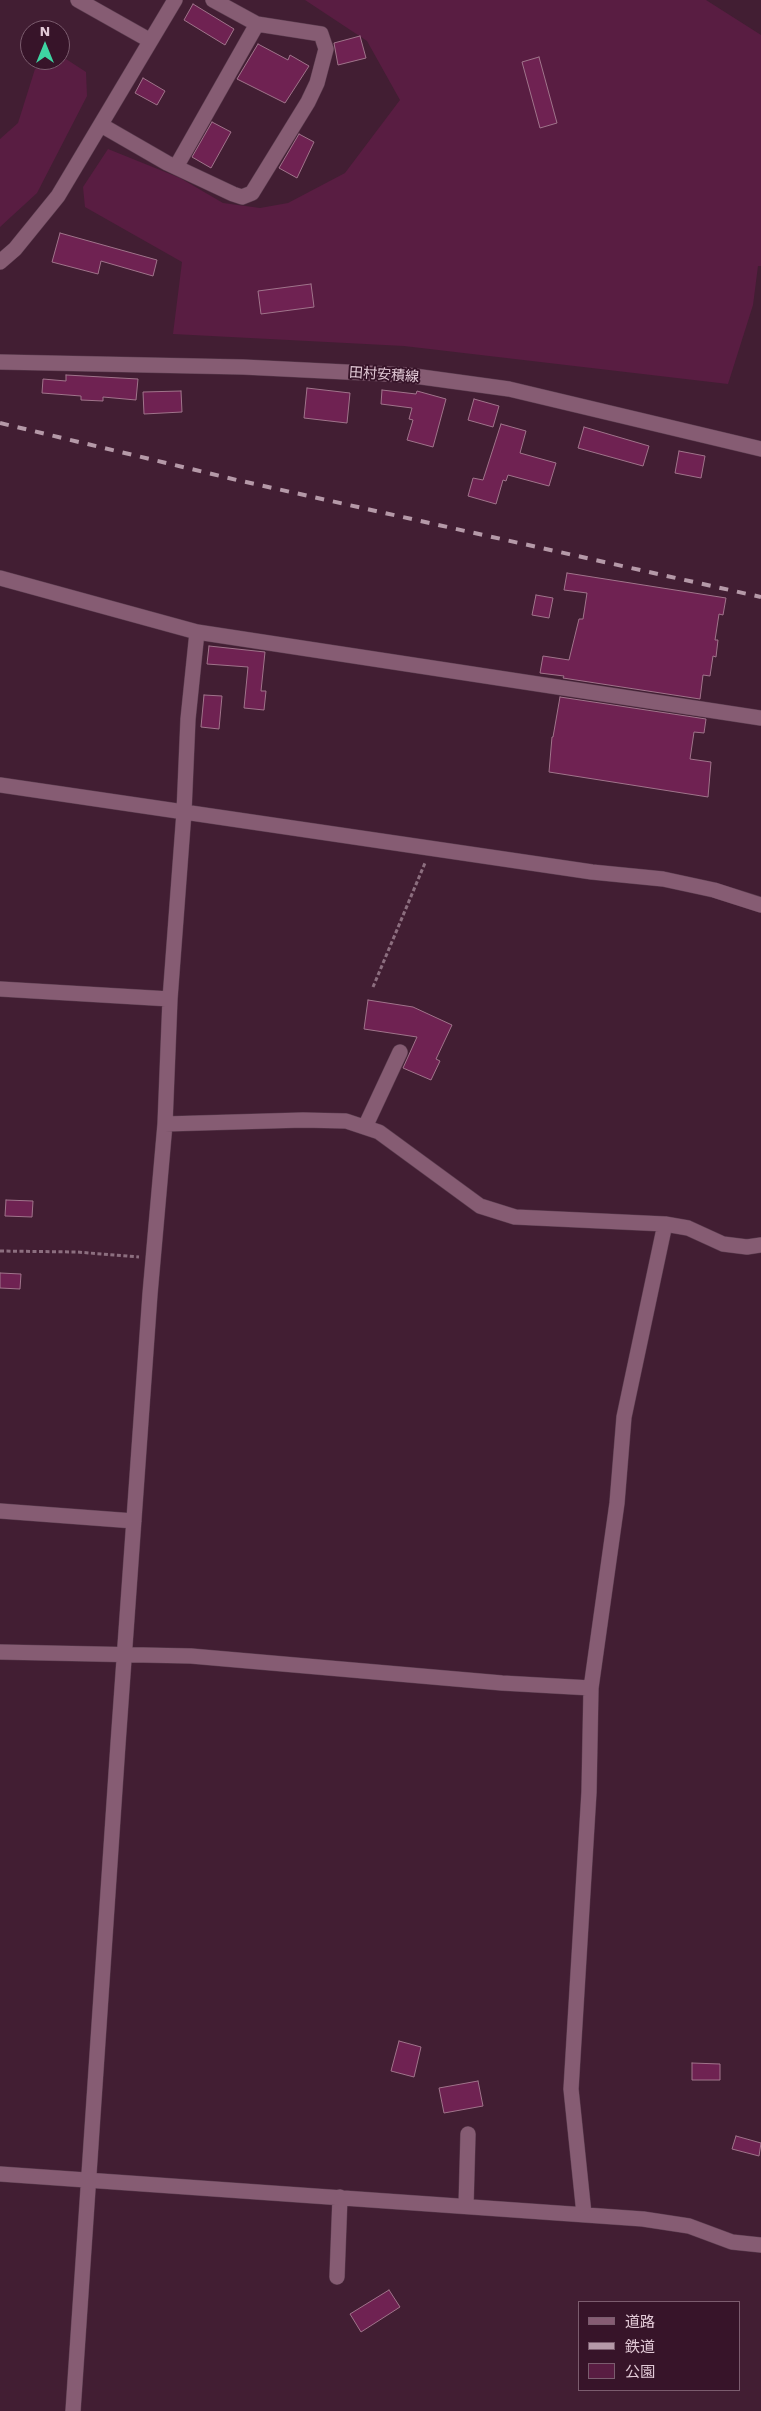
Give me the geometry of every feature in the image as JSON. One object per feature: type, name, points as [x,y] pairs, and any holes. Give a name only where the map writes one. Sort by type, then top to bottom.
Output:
[{"type":"street","points":[[78,0],[149,40]]},
{"type":"street","points":[[0,262],[15,249],[58,196],[101,126],[149,40],[175,0]]},
{"type":"street","points":[[101,126],[176,167],[233,194],[242,197],[252,193],[308,102],[317,83],[326,49],[321,34],[257,24],[213,0]]},
{"type":"street","points":[[176,167],[257,24]]},
{"type":"street","name":"田村安積線","points":[[0,362],[243,367],[407,375],[509,389],[761,449]]},
{"type":"street","points":[[0,578],[197,632],[761,718]]},
{"type":"street","points":[[73,2411],[124,1653],[153,1258],[165,1124],[170,999],[184,812],[188,719],[197,632]]},
{"type":"street","points":[[0,785],[592,872],[663,878],[714,890],[761,906]]},
{"type":"street","points":[[0,990],[170,999]]},
{"type":"street","points":[[365,1127],[400,1052]]},
{"type":"street","points":[[165,1124],[303,1120],[346,1121],[379,1132],[480,1206],[515,1217],[665,1224],[688,1228],[723,1244],[747,1247],[761,1245]]},
{"type":"street","points":[[584,2214],[571,2076],[589,1792],[591,1688],[617,1503],[624,1417],[665,1224]]},
{"type":"street","points":[[0,1511],[134,1521]]},
{"type":"street","points":[[0,1652],[124,1653],[591,1688]]},
{"type":"street","points":[[466,2206],[468,2134]]},
{"type":"street","points":[[0,2174],[584,2214],[674,2223],[732,2242],[761,2245]]},
{"type":"street","points":[[337,2277],[340,2197]]},
{"type":"path","points":[[374,987],[432,848]]},
{"type":"path","points":[[0,1251],[77,1252],[153,1258]]},
{"type":"green space","points":[[305,0],[706,0],[761,35],[761,266],[758,266],[753,305],[728,384],[404,346],[173,334],[182,262],[85,207],[83,187],[108,149],[180,178],[223,203],[260,208],[288,203],[345,173],[400,100],[367,41]]},
{"type":"green space","points":[[70,62],[86,72],[87,96],[37,193],[0,227],[0,139],[18,123],[35,70],[70,70]]},
{"type":"building","points":[[193,4],[234,29],[225,45],[184,20]]},
{"type":"building","points":[[360,36],[366,58],[338,65],[334,43]]},
{"type":"building","points":[[258,44],[288,60],[290,55],[309,66],[285,103],[237,79]]},
{"type":"building","points":[[539,57],[557,123],[540,128],[522,62]]},
{"type":"building","points":[[143,78],[165,91],[157,105],[135,93]]},
{"type":"building","points":[[212,122],[231,132],[211,168],[192,157]]},
{"type":"building","points":[[299,134],[314,142],[297,178],[279,168]]},
{"type":"building","points":[[60,233],[157,260],[153,276],[101,261],[98,274],[52,262]]},
{"type":"building","points":[[311,284],[314,307],[261,314],[258,291]]},
{"type":"building","points":[[66,375],[138,379],[136,400],[103,397],[103,401],[81,400],[81,396],[42,393],[43,379],[66,381]]},
{"type":"building","points":[[307,388],[350,393],[347,423],[304,418]]},
{"type":"building","points":[[382,390],[416,394],[417,391],[446,399],[433,447],[407,440],[413,420],[409,419],[412,408],[381,404]]},
{"type":"building","points":[[181,391],[182,412],[144,414],[143,392]]},
{"type":"building","points":[[474,399],[499,406],[493,427],[468,420]]},
{"type":"building","points":[[501,424],[526,431],[520,453],[556,463],[549,486],[508,475],[506,481],[503,480],[496,504],[468,496],[473,478],[483,480]]},
{"type":"building","points":[[584,427],[649,446],[643,466],[578,448]]},
{"type":"building","points":[[679,451],[705,456],[701,478],[675,473]]},
{"type":"building","points":[[567,573],[726,598],[723,615],[719,614],[715,640],[718,640],[716,657],[713,656],[710,676],[703,675],[700,699],[540,673],[543,656],[569,660],[579,619],[583,619],[587,593],[564,590]]},
{"type":"building","points":[[536,595],[553,598],[549,618],[532,615]]},
{"type":"building","points":[[209,646],[265,652],[261,691],[266,691],[264,710],[244,708],[248,667],[207,664]]},
{"type":"building","points":[[204,695],[222,696],[219,729],[201,727]]},
{"type":"building","points":[[560,697],[706,719],[704,733],[694,732],[690,759],[711,762],[708,797],[549,772],[552,737]]},
{"type":"building","points":[[368,1000],[413,1007],[452,1025],[436,1059],[440,1061],[431,1080],[403,1068],[417,1037],[364,1029]]},
{"type":"building","points":[[6,1200],[33,1201],[32,1217],[5,1216]]},
{"type":"building","points":[[0,1273],[21,1274],[20,1289],[0,1288]]},
{"type":"building","points":[[399,2041],[421,2047],[414,2077],[391,2071]]},
{"type":"building","points":[[692,2063],[720,2064],[720,2080],[692,2080]]},
{"type":"building","points":[[478,2081],[483,2106],[444,2113],[439,2088]]},
{"type":"building","points":[[736,2136],[761,2143],[759,2156],[732,2149]]},
{"type":"building","points":[[389,2290],[400,2307],[361,2332],[350,2314]]},
{"type":"railway","points":[[0,423],[237,480],[761,597]]}]
